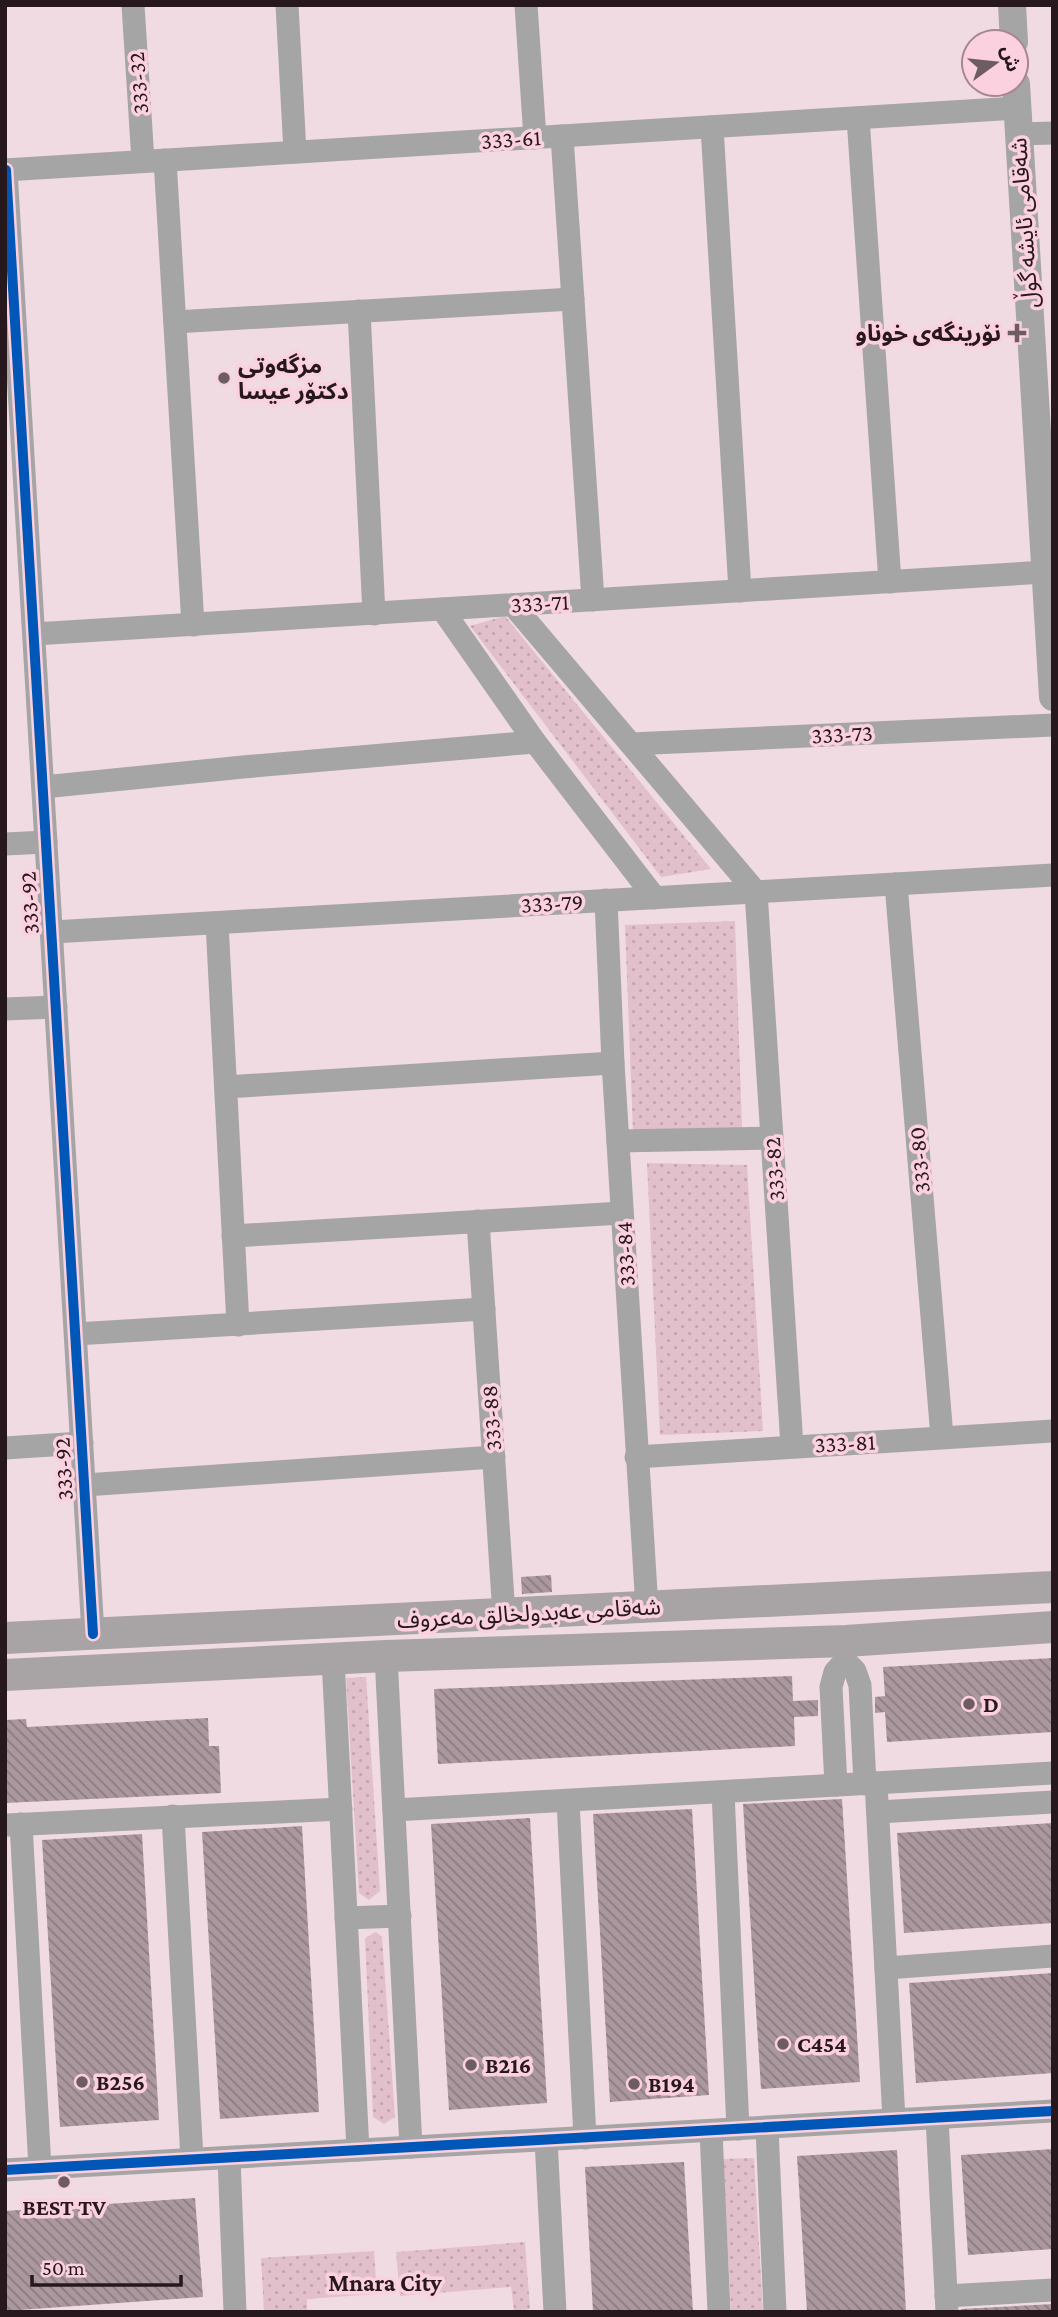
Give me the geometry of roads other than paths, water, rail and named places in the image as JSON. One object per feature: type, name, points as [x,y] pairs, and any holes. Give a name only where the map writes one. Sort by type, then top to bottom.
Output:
[{"type":"main road","name":"شەقامی عەبدولخالق مەعروف","points":[[5,1638],[1053,1587]]},
{"type":"main road","points":[[845,1599],[846,1651]]},
{"type":"main road","name":"شەقامی عەبدولخالق مەعروف","points":[[5,1675],[386,1656],[846,1651],[1053,1628]]},
{"type":"street","name":"333-32","points":[[133,5],[174,322],[193,625]]},
{"type":"street","points":[[287,5],[295,152]]},
{"type":"street","points":[[526,5],[535,138]]},
{"type":"street","points":[[1012,5],[1013,28]]},
{"type":"street","name":"333-61","points":[[6,170],[1017,109],[1053,133]]},
{"type":"street","name":"شەقامی ئایشە گوڵ","points":[[1017,109],[1048,567],[1053,697]]},
{"type":"street","points":[[858,118],[890,582]]},
{"type":"street","points":[[712,127],[740,591]]},
{"type":"street","points":[[562,136],[593,600]]},
{"type":"street","name":"333-92","points":[[6,170],[15,478],[34,634],[93,1634]]},
{"type":"street","points":[[174,322],[573,299]]},
{"type":"street","points":[[359,311],[374,614]]},
{"type":"street","name":"333-71","points":[[34,634],[890,582],[1048,567]]},
{"type":"street","points":[[513,605],[756,892]]},
{"type":"street","points":[[442,610],[535,742],[655,898]]},
{"type":"street","name":"333-73","points":[[631,744],[1053,725]]},
{"type":"street","points":[[43,787],[535,742]]},
{"type":"street","points":[[5,844],[46,842]]},
{"type":"street","name":"333-79","points":[[52,932],[1053,875]]},
{"type":"street","name":"333-80","points":[[896,884],[942,1437]]},
{"type":"street","name":"333-82","points":[[756,892],[792,1446]]},
{"type":"street","name":"333-84","points":[[606,900],[613,1063],[647,1608]]},
{"type":"street","points":[[217,923],[238,1325]]},
{"type":"street","points":[[5,1009],[56,1006]]},
{"type":"street","points":[[226,1087],[613,1063]]},
{"type":"street","points":[[618,1141],[772,1138]]},
{"type":"street","points":[[233,1236],[622,1213]]},
{"type":"street","name":"333-88","points":[[478,1221],[503,1615]]},
{"type":"street","points":[[76,1334],[484,1309]]},
{"type":"street","name":"333-81","points":[[636,1457],[1053,1431]]},
{"type":"street","points":[[5,1448],[82,1443]]},
{"type":"street","points":[[85,1485],[494,1457]]},
{"type":"street","points":[[846,1651],[860,1685],[870,1783],[878,1812],[894,2120]]},
{"type":"street","points":[[836,1786],[831,1687],[846,1651]]},
{"type":"street","points":[[386,1656],[411,2147]]},
{"type":"street","points":[[333,1659],[358,2150]]},
{"type":"street","points":[[394,1810],[1053,1773]]},
{"type":"street","points":[[723,1792],[738,2129]]},
{"type":"street","points":[[568,1801],[585,2138]]},
{"type":"street","points":[[878,1812],[1053,1802]]},
{"type":"street","points":[[40,2168],[13,1825],[341,1809]]},
{"type":"street","points":[[173,1816],[192,2160]]},
{"type":"street","points":[[346,1919],[400,1916]]},
{"type":"street","points":[[886,1968],[1053,1956]]},
{"type":"street","points":[[5,2170],[1053,2111]]},
{"type":"street","points":[[937,2118],[947,2304],[1053,2290]]},
{"type":"street","points":[[766,2128],[775,2312]]},
{"type":"street","points":[[711,2131],[719,2312]]},
{"type":"street","points":[[546,2140],[555,2312]]},
{"type":"street","points":[[229,2158],[235,2312]]},
{"type":"place","name":"نۆرینگەی خوناو","points":[[1017,333]]},
{"type":"place","name":"مزگەوتی دکتۆر عیسا","points":[[224,378]]},
{"type":"place","name":"D","points":[[969,1704]]},
{"type":"place","name":"C454","points":[[783,2044]]},
{"type":"place","name":"B216","points":[[471,2065]]},
{"type":"place","name":"B256","points":[[82,2082]]},
{"type":"place","name":"B194","points":[[634,2084]]},
{"type":"place","name":"BEST TV","points":[[64,2182]]},
{"type":"district","name":"Mnara City","points":[[385,2282]]}]
